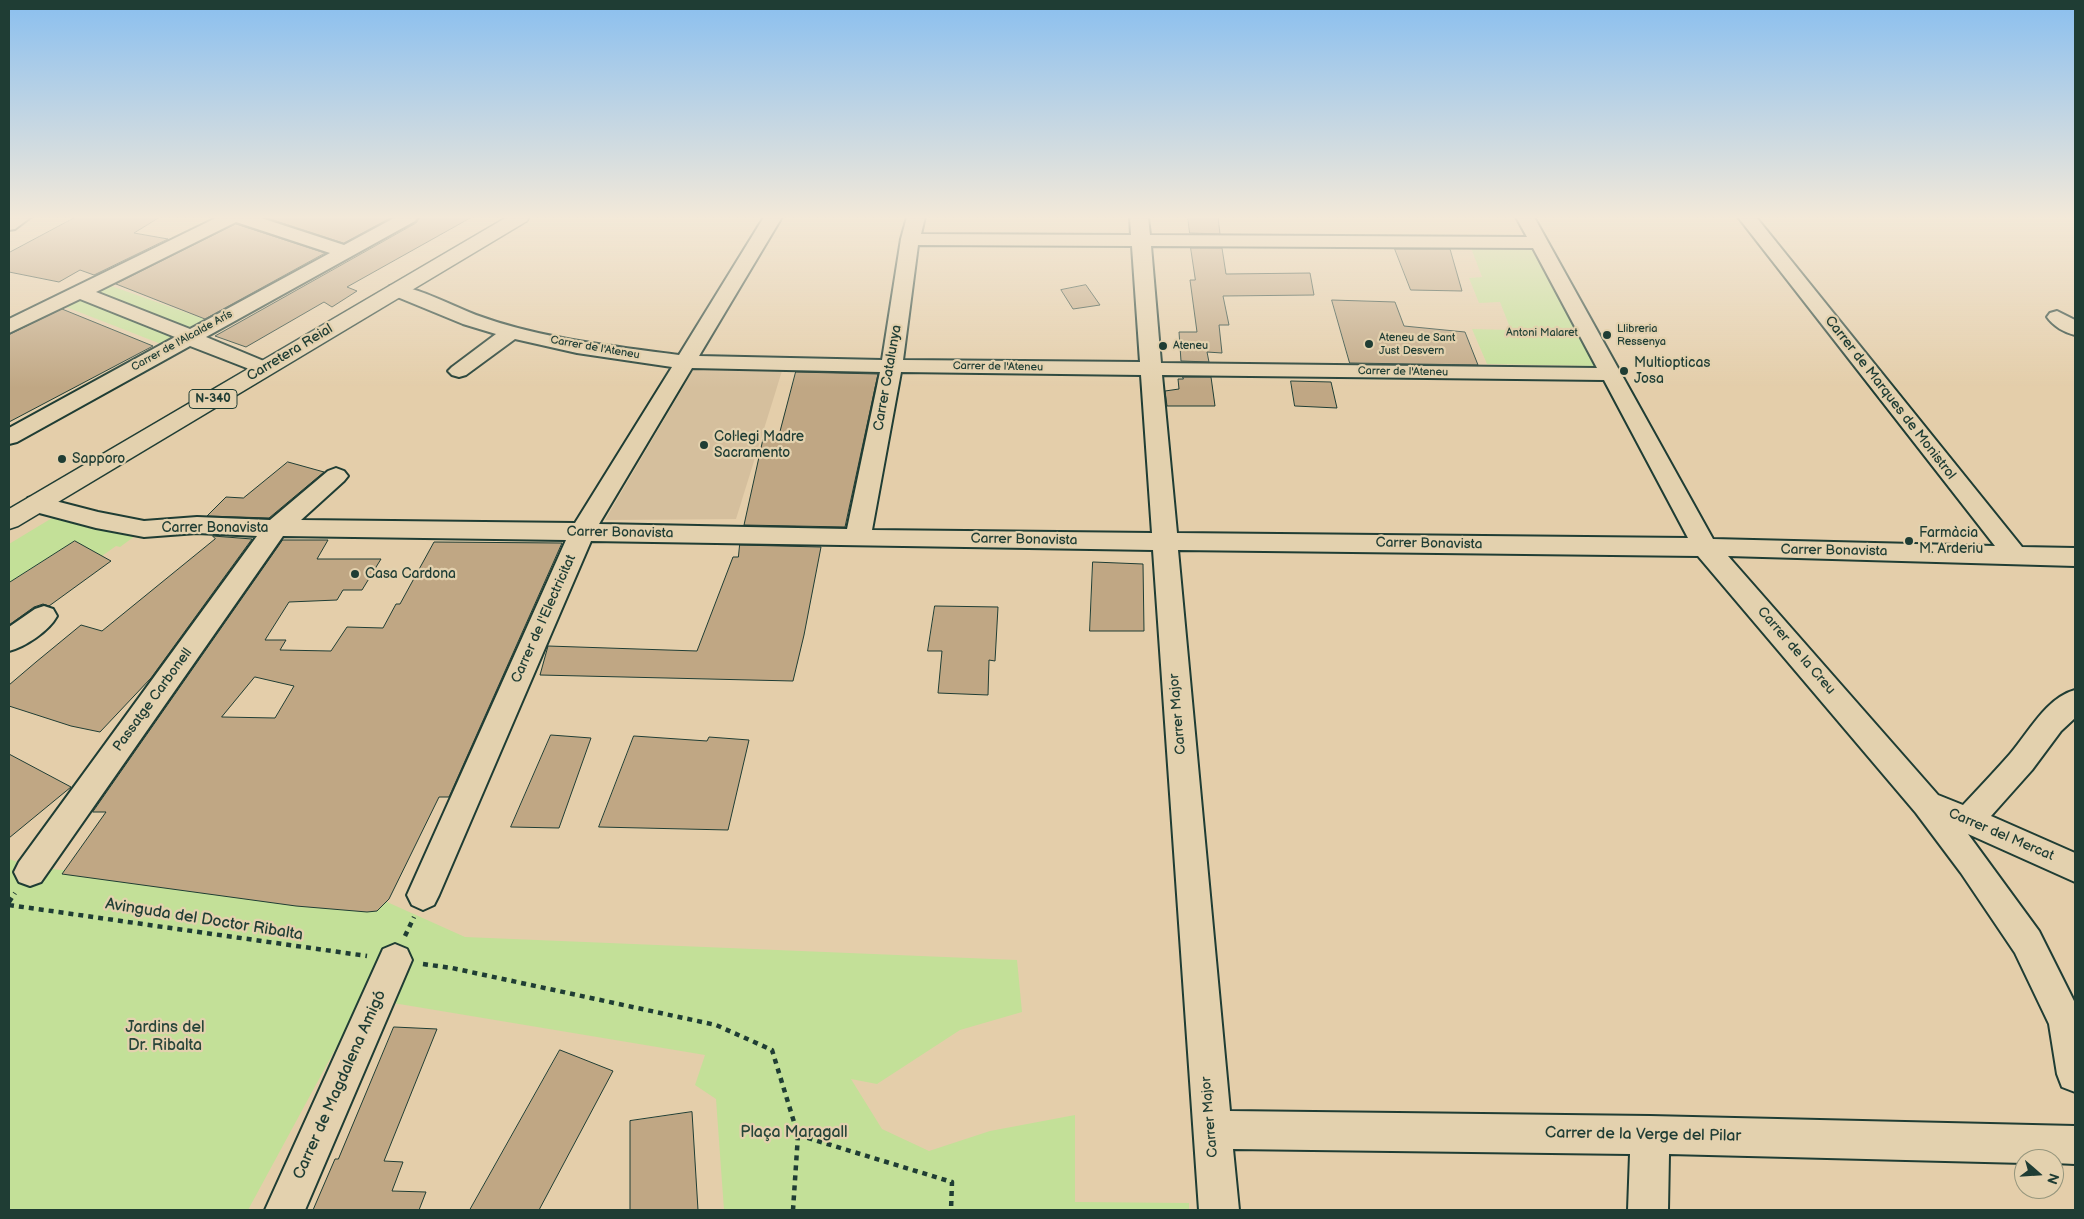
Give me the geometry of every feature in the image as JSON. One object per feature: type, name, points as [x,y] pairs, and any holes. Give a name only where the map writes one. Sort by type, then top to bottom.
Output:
[{"type":"main road","name":"Carretera Reial","points":[[9,520],[424,274]]},
{"type":"street","points":[[9,327],[116,274]]},
{"type":"street","name":"Carrer de l'Alcalde Arís","points":[[9,437],[305,274]]},
{"type":"street","name":"Carrer de l'Electricitat","points":[[423,895],[582,532],[738,274]]},
{"type":"street","name":"Carrer Catalunya","points":[[858,538],[892,366],[905,274]]},
{"type":"street","name":"Carrer Major","points":[[1144,274],[1211,1130],[1219,1210]]},
{"type":"street","name":"Carrer de la Creu","points":[[1555,274],[1706,548],[1927,804],[2027,942],[2066,1022],[2075,1074]]},
{"type":"street","name":"Carrer de Marques de Monistrol","points":[[1792,274],[2016,556]]},
{"type":"street","name":"Carrer de l'Ateneu","points":[[397,290],[470,320],[511,332],[577,347],[684,362],[1610,374]]},
{"type":"street","points":[[79,292],[264,368]]},
{"type":"street","points":[[2057,317],[2075,329]]},
{"type":"street","points":[[459,370],[511,332]]},
{"type":"street","name":"Passatge Carbonell","points":[[30,872],[276,528],[336,476]]},
{"type":"street","name":"Carrer Bonavista","points":[[36,504],[60,508],[96,520],[144,529],[197,525],[858,538],[1706,548],[2075,557]]},
{"type":"street","points":[[9,641],[44,616]]},
{"type":"street","points":[[1968,820],[2022,761],[2051,723],[2075,701]]},
{"type":"street","name":"Carrer del Mercat","points":[[1927,804],[1968,820],[2075,868]]},
{"type":"street","name":"Carrer de Magdalena Amigó","points":[[285,1210],[395,960]]},
{"type":"street","name":"Carrer de la Verge del Pilar","points":[[1211,1130],[1650,1135],[2075,1145]]},
{"type":"street","points":[[1648,1210],[1650,1135]]},
{"type":"path","points":[[395,960],[423,895]]},
{"type":"path","name":"Avinguda del Doctor Ribalta","points":[[9,905],[93,915],[214,936],[452,968],[716,1025],[772,1050],[798,1135]]},
{"type":"path","points":[[793,1210],[798,1135],[952,1182],[951,1210]]},
{"type":"shaded area","name":"Col·legi Madre Sacramento","points":[[695,367],[782,371],[736,519],[605,520]]},
{"type":"green space","name":"Antoni Malaret","points":[[1481,274],[1547,274],[1595,366],[1487,364],[1472,329],[1511,330],[1500,302],[1479,303],[1469,278],[1482,277]]},
{"type":"green space","points":[[103,283],[204,319],[161,344],[61,305]]},
{"type":"green space","points":[[57,515],[88,528],[135,536],[120,547],[116,546],[102,556],[75,541],[9,583],[9,544]]},
{"type":"green space","name":"Jardins del Dr. Ribalta","points":[[9,859],[32,867],[387,902],[465,937],[1017,960],[1022,1012],[960,1030],[877,1084],[851,1079],[882,1129],[929,1151],[990,1131],[1075,1115],[1075,1202],[1189,1203],[1189,1210],[724,1210],[716,1099],[695,1085],[705,1055],[363,998],[248,1210],[9,1210]]},
{"type":"building","points":[[18,274],[73,274],[59,282]]},
{"type":"building","points":[[136,274],[287,274],[205,319],[116,284]]},
{"type":"building","points":[[325,274],[370,274],[347,287],[357,291],[332,307],[324,302],[246,347],[215,336]]},
{"type":"building","points":[[1194,274],[1310,274],[1314,295],[1223,296],[1229,325],[1219,325],[1222,353],[1207,352],[1209,362],[1181,361],[1179,332],[1197,332],[1190,280],[1195,280]]},
{"type":"building","points":[[1405,274],[1457,274],[1462,291],[1411,290]]},
{"type":"building","points":[[1086,285],[1100,305],[1073,309],[1061,290]]},
{"type":"building","points":[[1332,300],[1395,302],[1404,326],[1465,332],[1478,365],[1350,363]]},
{"type":"building","points":[[62,309],[153,346],[9,422],[9,335]]},
{"type":"building","points":[[796,372],[878,374],[845,527],[744,525],[763,439],[779,434]]},
{"type":"building","points":[[1183,377],[1211,377],[1215,406],[1167,406],[1165,391],[1179,389],[1178,379],[1183,379]]},
{"type":"building","points":[[1291,381],[1331,382],[1337,408],[1295,406]]},
{"type":"building","points":[[288,462],[324,472],[269,518],[207,516],[226,497],[243,498]]},
{"type":"building","points":[[213,536],[252,539],[151,678],[100,732],[71,726],[9,706],[9,685],[36,662],[81,625],[102,631],[215,539]]},
{"type":"building","points":[[283,540],[328,540],[317,559],[381,559],[362,590],[343,590],[337,600],[289,602],[265,640],[286,640],[280,650],[331,651],[347,627],[383,628],[396,604],[400,604],[434,542],[562,543],[449,797],[439,797],[389,899],[377,911],[367,912],[296,906],[62,874],[106,812],[93,812]],"holes":[[[255,677],[294,686],[275,718],[222,717]]]},
{"type":"building","points":[[75,541],[111,561],[49,606],[43,604],[34,607],[9,625],[9,583]]},
{"type":"building","points":[[740,545],[821,547],[793,681],[540,675],[548,646],[697,651],[733,557],[738,557]]},
{"type":"building","points":[[1093,562],[1143,564],[1144,631],[1090,631]]},
{"type":"building","points":[[935,606],[998,607],[995,661],[989,660],[988,695],[938,693],[942,651],[928,651]]},
{"type":"building","points":[[551,735],[591,738],[559,828],[511,827]]},
{"type":"building","points":[[634,736],[707,741],[709,737],[749,740],[728,830],[599,827]]},
{"type":"building","points":[[9,754],[71,787],[9,838]]},
{"type":"building","points":[[394,1027],[437,1029],[384,1161],[403,1162],[392,1191],[426,1192],[419,1210],[313,1210],[335,1159],[338,1159]]},
{"type":"building","points":[[560,1050],[613,1071],[539,1210],[470,1210]]},
{"type":"building","points":[[692,1112],[698,1210],[630,1210],[630,1121]]},
{"type":"place","name":"Llibreria Ressenya","points":[[1607,335]]},
{"type":"place","name":"Ateneu de Sant Just Desvern","points":[[1369,344]]},
{"type":"place","name":"Ateneu","points":[[1163,346]]},
{"type":"place","name":"Multiopticas Josa","points":[[1624,371]]},
{"type":"place","name":"Col·legi Madre Sacramento","points":[[704,445]]},
{"type":"place","name":"Sapporo","points":[[62,459]]},
{"type":"place","name":"Farmàcia M. Arderiu","points":[[1909,541]]},
{"type":"place","name":"Casa Cardona","points":[[355,574]]},
{"type":"park label","name":"Plaça Maragall","points":[[794,1133]]}]
